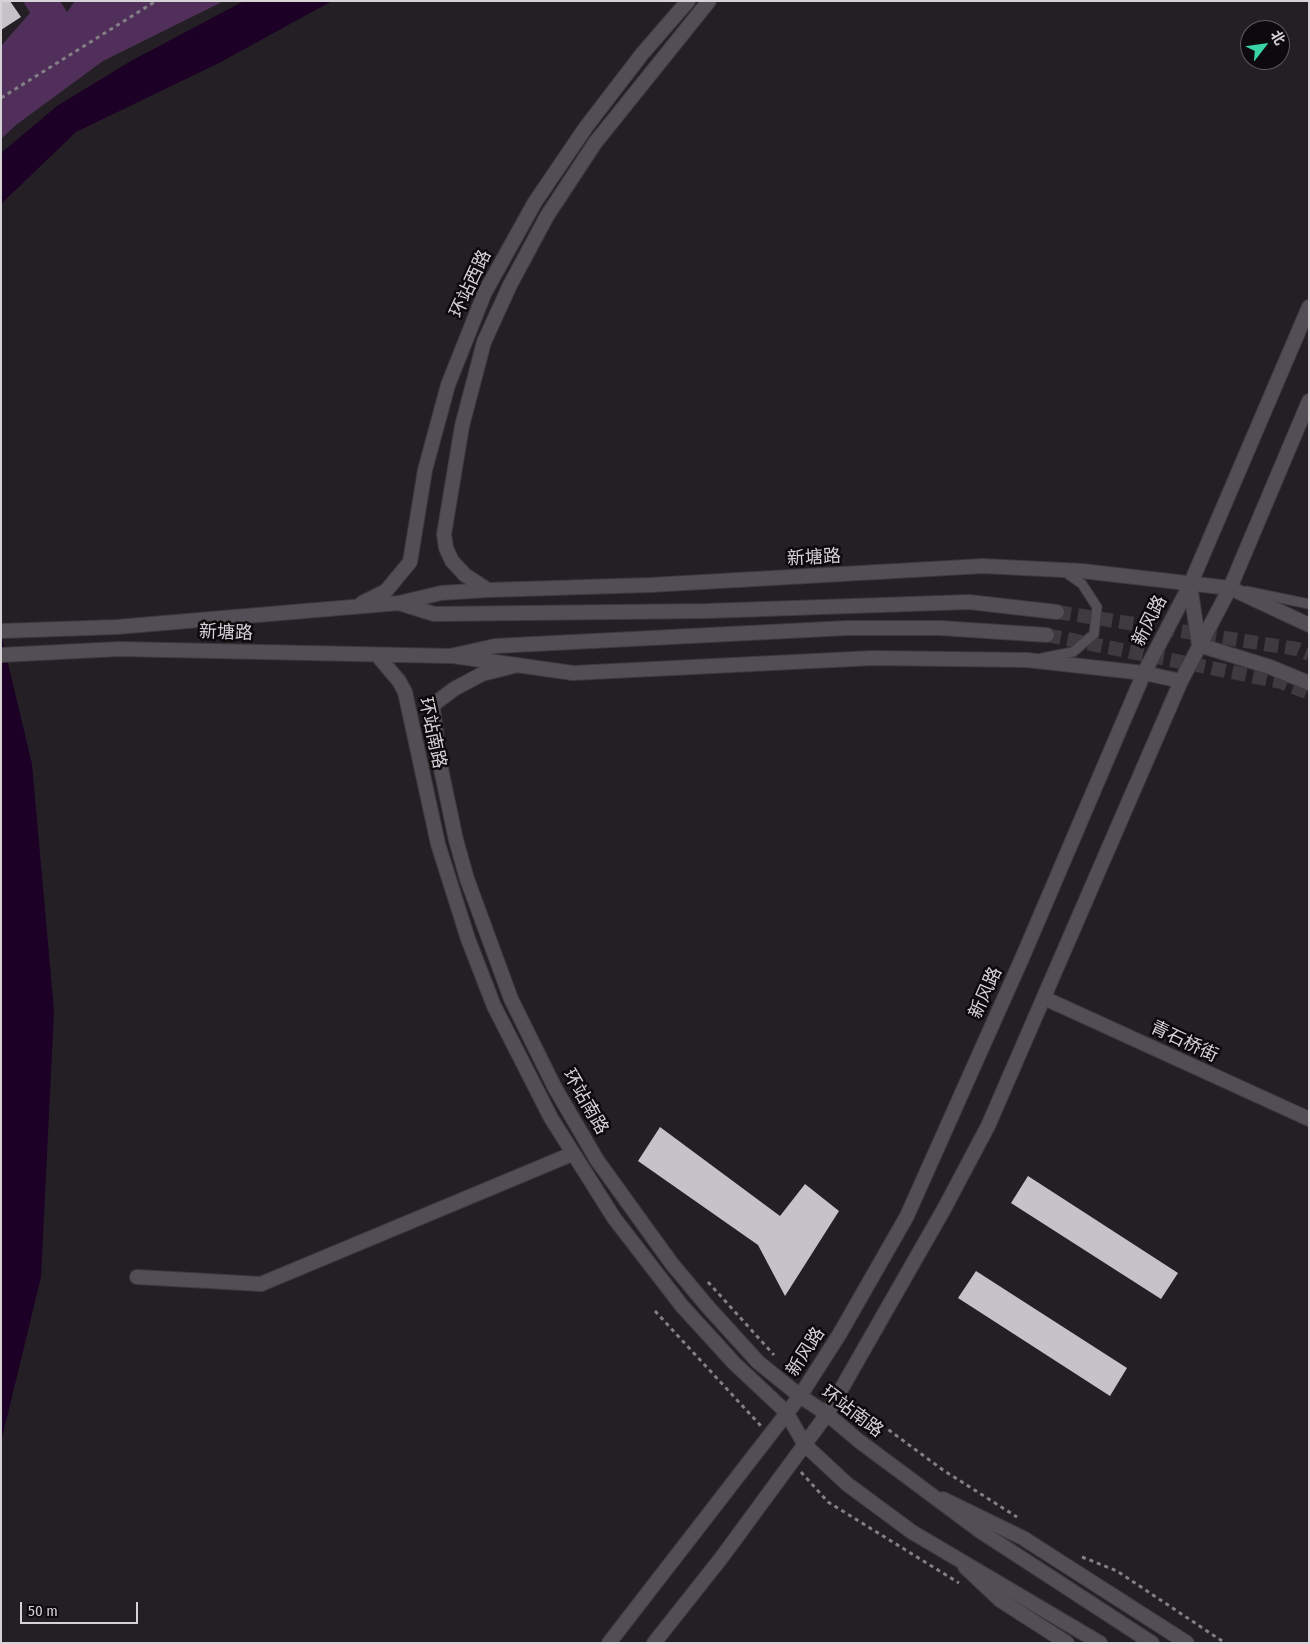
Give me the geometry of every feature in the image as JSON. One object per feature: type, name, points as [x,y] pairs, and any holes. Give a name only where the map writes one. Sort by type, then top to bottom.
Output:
[{"type":"main road","name":"环站西路","points":[[356,606],[386,591],[410,562],[425,470],[448,385],[485,292],[534,202],[591,120],[642,54],[688,1]]},
{"type":"main road","name":"环站西路","points":[[488,590],[465,575],[452,561],[446,548],[444,534],[462,426],[484,342],[510,285],[542,225],[594,143],[709,1]]},
{"type":"main road","name":"新风路","points":[[609,1643],[800,1396],[839,1335],[907,1216],[1024,956],[1144,673],[1190,584],[1309,307]]},
{"type":"main road","points":[[654,1643],[722,1557],[827,1414],[944,1209],[979,1143],[1181,681],[1230,588],[1309,401]]},
{"type":"main road","name":"新塘路","points":[[1,631],[117,627],[399,603],[441,593],[650,585],[983,566],[1064,570],[1230,588],[1309,626]]},
{"type":"main road","points":[[1190,584],[1199,645]]},
{"type":"main road","name":"新塘路","points":[[399,603],[434,614],[706,611],[969,602],[1057,612]]},
{"type":"main road","name":"新塘路","points":[[450,656],[495,646],[847,628],[940,628],[1047,635]]},
{"type":"main road","points":[[1199,645],[1270,667],[1309,683]]},
{"type":"main road","name":"新塘路","points":[[1,655],[119,649],[450,656],[573,673],[873,658],[1027,660],[1144,673],[1181,681]]},
{"type":"main road","name":"环站南路","points":[[377,655],[399,681],[405,692],[430,817],[454,900],[479,970],[525,1068],[572,1154],[614,1218],[682,1306],[734,1363],[786,1412],[805,1445],[847,1484],[912,1532],[966,1568],[1000,1600],[1067,1643]]},
{"type":"main road","name":"环站南路","points":[[518,666],[482,674],[467,681],[434,704],[433,710],[441,769],[456,840],[476,906],[511,999],[569,1114],[613,1184],[654,1242],[708,1308],[746,1349],[800,1396],[827,1414],[859,1441],[980,1531],[1152,1643]]},
{"type":"main road","name":"青石桥街","points":[[1044,998],[1309,1120]]},
{"type":"main road","points":[[137,1277],[261,1284],[572,1154]]},
{"type":"main road","name":"环站南路","points":[[926,1491],[1023,1538],[1187,1643]]},
{"type":"main road","name":"环站南路","points":[[912,1532],[1100,1643]]},
{"type":"lane","points":[[1027,660],[1073,652],[1094,634],[1096,607],[1082,584],[1064,570]]},
{"type":"lane","points":[[1230,588],[1309,604]]},
{"type":"path","points":[[1,98],[156,1]]},
{"type":"path","points":[[704,1277],[779,1360]]},
{"type":"path","points":[[837,1397],[878,1422],[943,1470],[1025,1523]]},
{"type":"path","points":[[1075,1554],[1117,1572],[1225,1643]]},
{"type":"shaded area","points":[[23,1],[60,1],[67,12],[75,1],[224,1],[103,61],[16,125],[1,139],[1,46],[30,13]]},
{"type":"shaded area","points":[[244,1],[332,1],[219,63],[76,132],[1,204],[1,153],[57,106],[129,62]]},
{"type":"shaded area","points":[[1,634],[32,764],[54,1011],[41,1277],[1,1442]]},
{"type":"building","points":[[1,1],[10,1],[21,17],[1,30]]},
{"type":"building","points":[[660,1127],[780,1216],[805,1184],[839,1211],[785,1296],[758,1245],[638,1161]]},
{"type":"building","points":[[1028,1176],[1178,1273],[1161,1299],[1011,1203]]},
{"type":"building","points":[[976,1271],[1127,1368],[1110,1396],[958,1298]]},
{"type":"tunnel","points":[[1057,612],[1297,649],[1309,654]]},
{"type":"tunnel","points":[[1047,635],[1281,682],[1309,693]]}]
